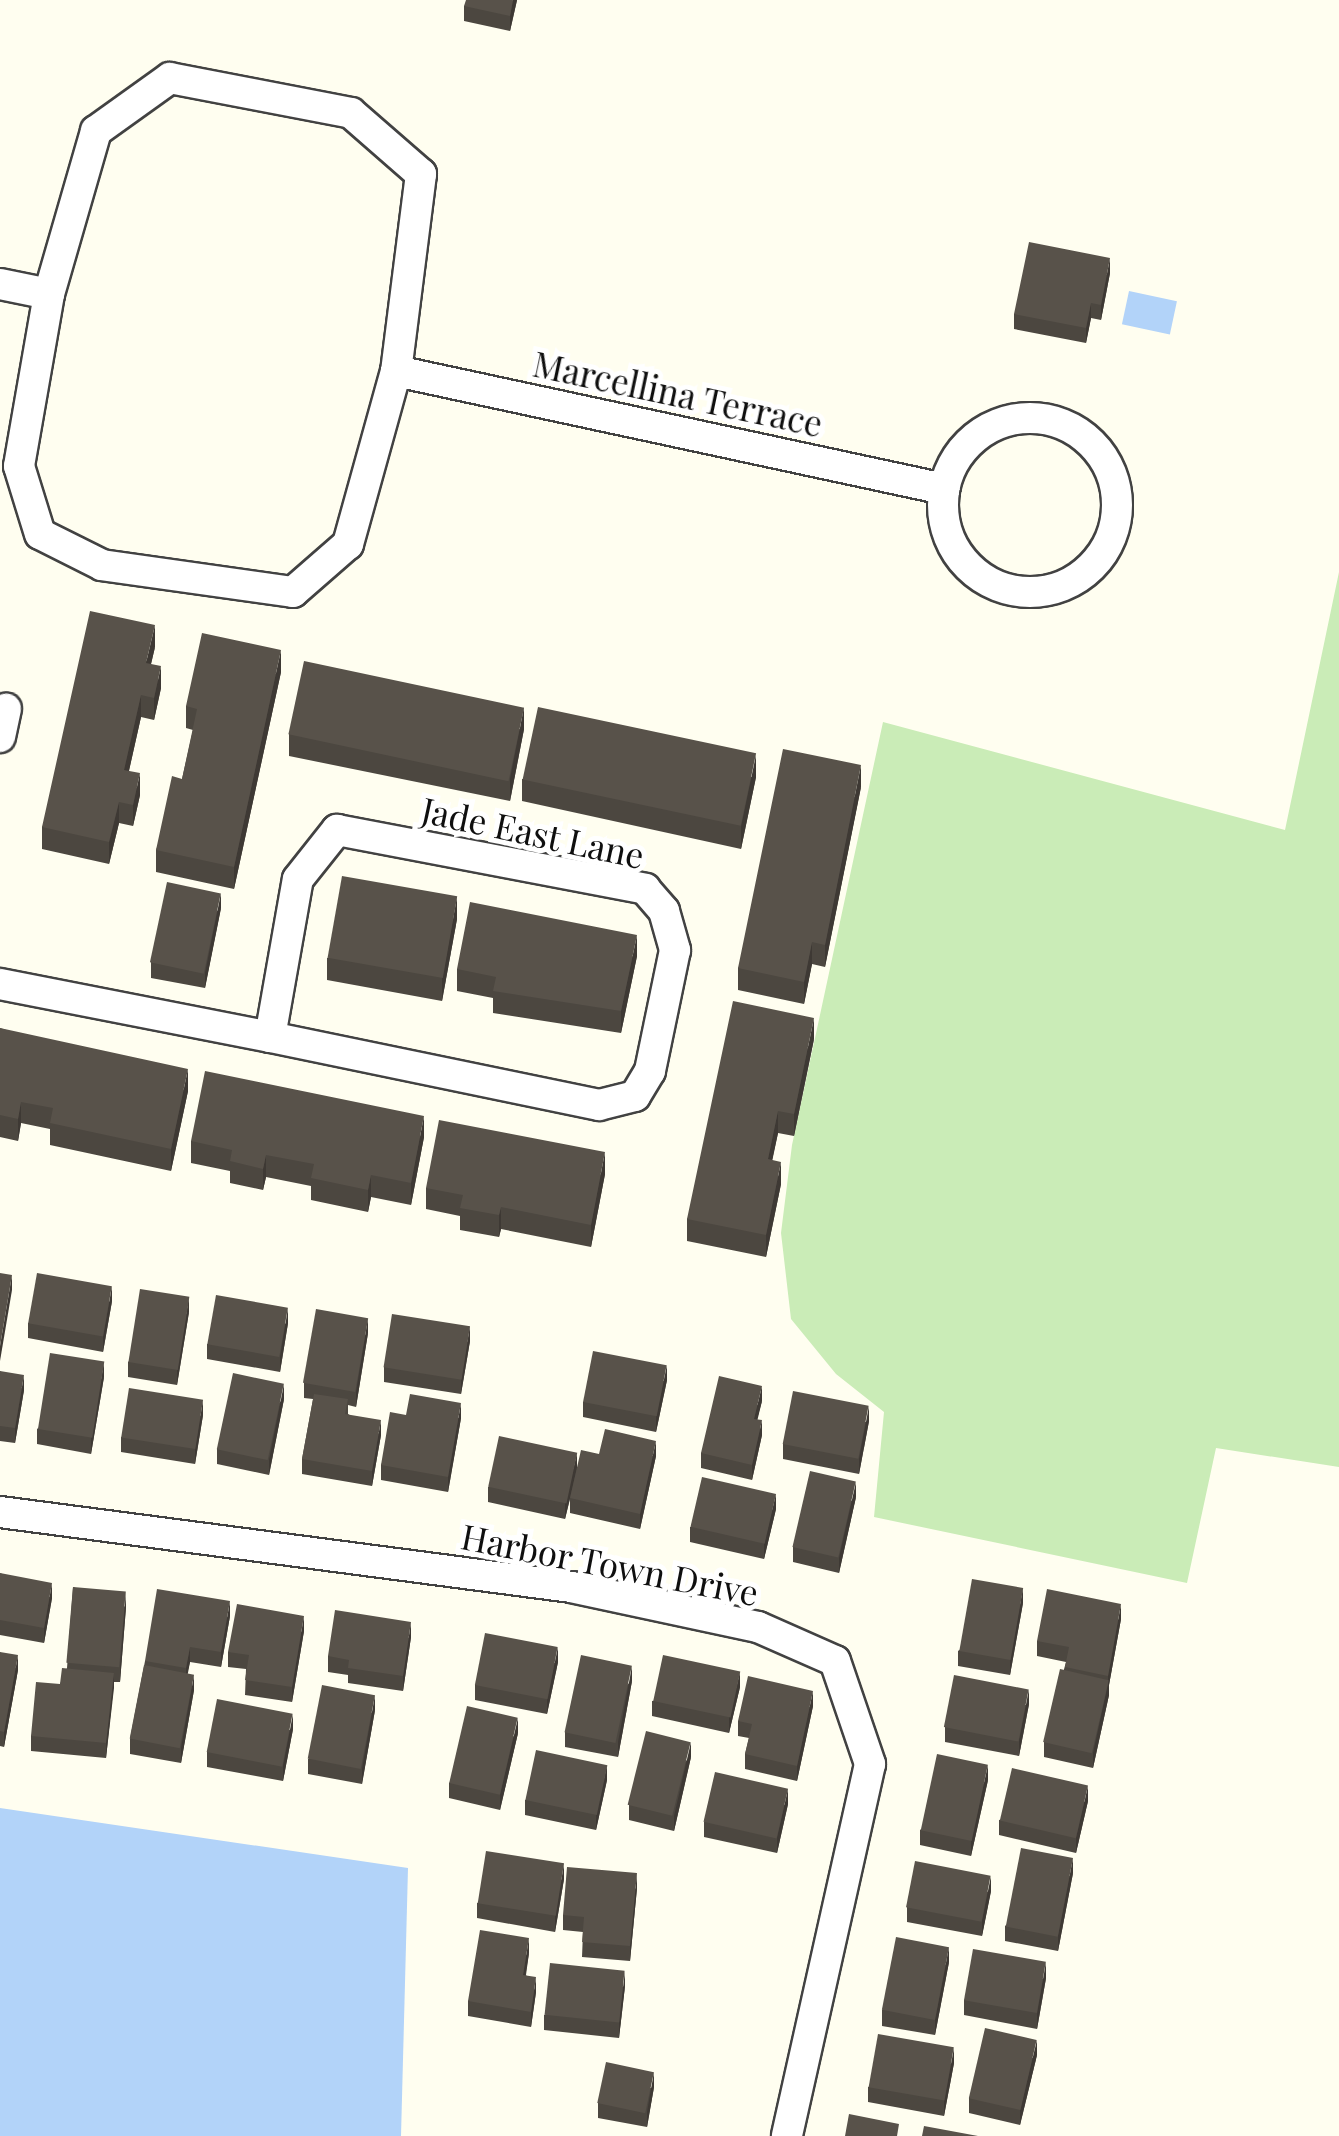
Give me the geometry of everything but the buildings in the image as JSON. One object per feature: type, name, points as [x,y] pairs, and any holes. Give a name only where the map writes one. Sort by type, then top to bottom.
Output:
[{"type":"street","points":[[170,78],[350,113],[421,174],[396,371],[348,544],[293,592],[102,565],[40,534],[19,466],[49,294],[96,131],[170,78]]},
{"type":"street","points":[[0,284],[49,294]]},
{"type":"street","name":"Marcellina Terrace","points":[[396,371],[944,488]]},
{"type":"street","points":[[1045,420],[1085,438],[1105,460],[1116,488],[1116,518],[1108,544],[1091,567],[1069,583],[1042,591],[1015,591],[989,582],[967,566],[952,543],[943,516],[944,488],[955,461],[974,438],[1000,422],[1045,420]]},
{"type":"street","name":"Jade East Lane","points":[[0,984],[599,1105],[636,1096],[650,1071],[675,950],[664,911],[645,890],[337,830],[298,880],[270,1038]]},
{"type":"street","name":"Harbor Town Drive","points":[[0,1512],[572,1587],[758,1627],[835,1661],[870,1764],[787,2136]]},
{"type":"green space","points":[[1339,572],[1339,1467],[1216,1448],[1187,1583],[874,1517],[884,1412],[836,1374],[791,1319],[781,1233],[792,1145],[883,722],[1285,830]]},
{"type":"water","points":[[1129,291],[1177,301],[1170,334],[1122,324]]},
{"type":"water","points":[[0,1808],[408,1868],[401,2136],[0,2136]]}]
